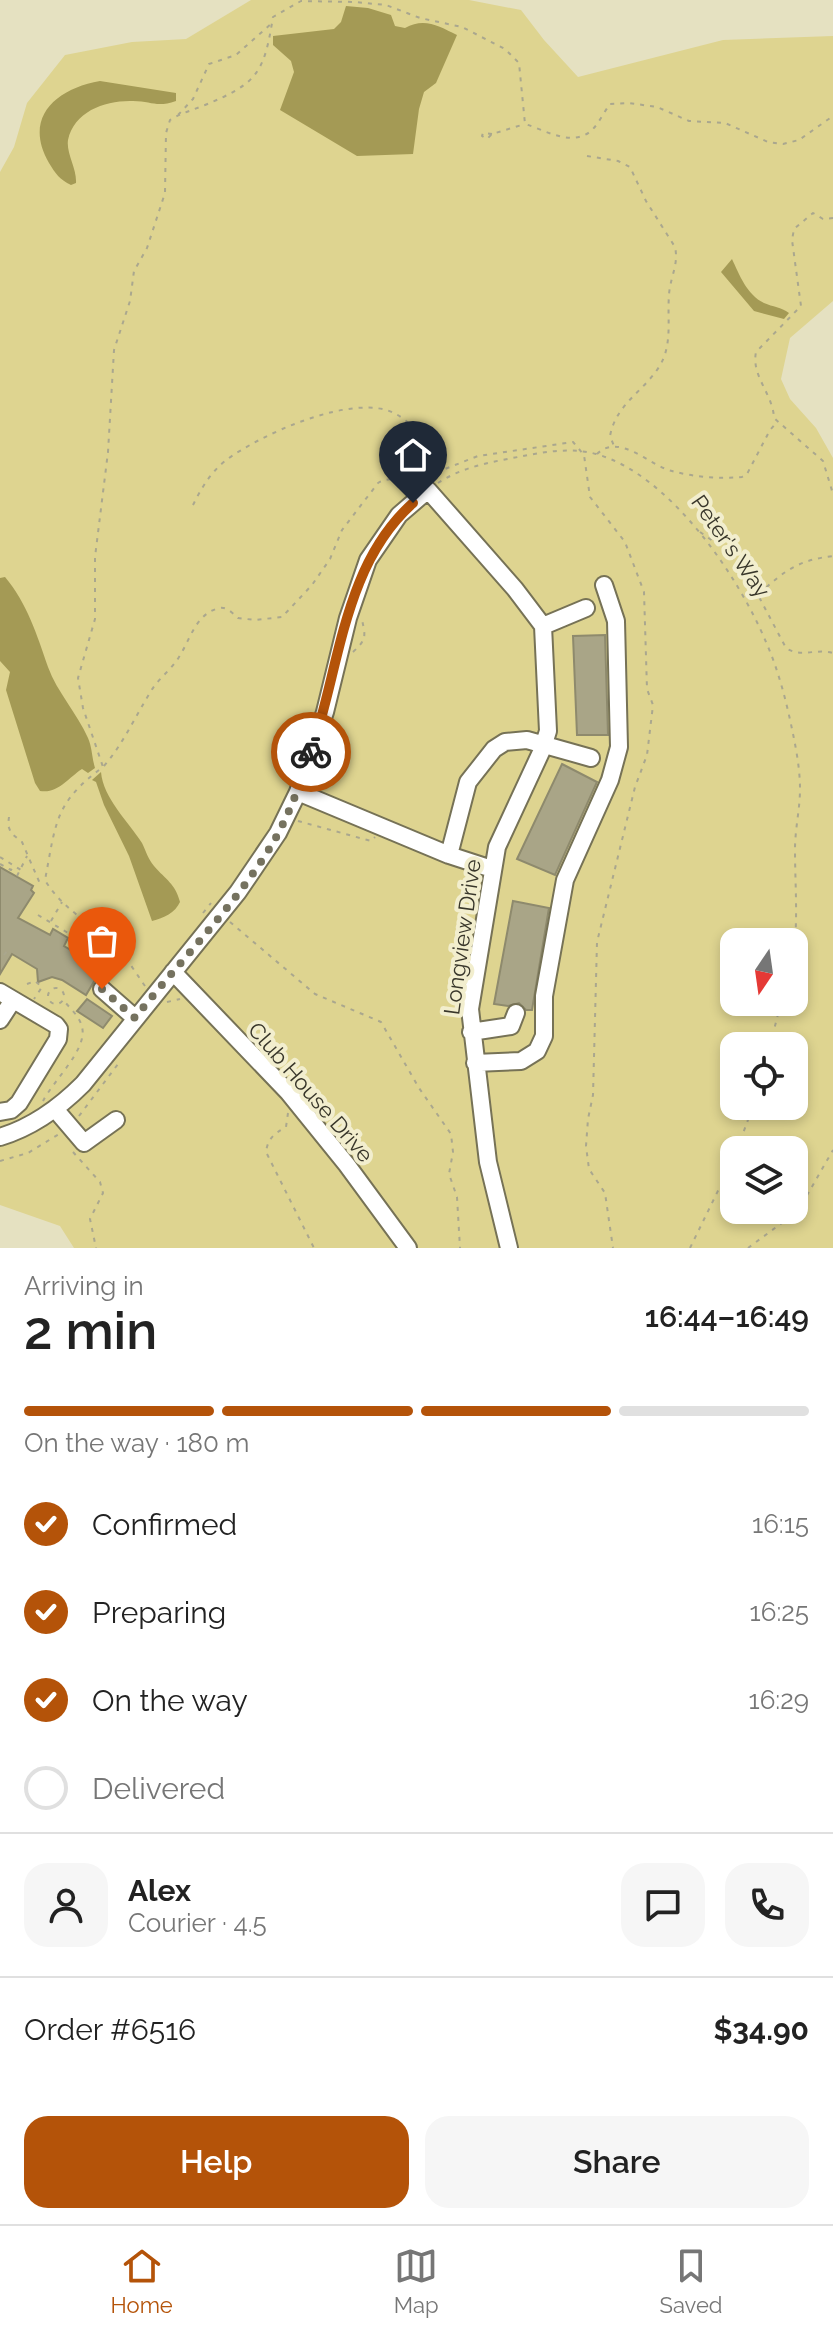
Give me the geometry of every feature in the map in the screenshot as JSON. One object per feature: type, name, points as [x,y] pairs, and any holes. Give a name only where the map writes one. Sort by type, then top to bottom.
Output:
[{"type":"street","points":[[0,1137],[30,1125],[51,1112],[83,1084],[253,873],[278,833],[298,792],[325,712],[358,584],[368,560],[399,515],[428,490],[515,589],[543,626],[586,608]]},
{"type":"street","points":[[475,1063],[521,1061],[537,1051],[544,1036],[544,996],[565,880],[610,780],[619,747],[616,621],[604,585]]},
{"type":"street","name":"Longview Drive","points":[[509,1248],[488,1162],[471,1032],[471,992],[497,847],[548,731],[543,626]]},
{"type":"street","points":[[449,855],[468,782],[494,749],[515,739],[591,758]]},
{"type":"street","points":[[298,792],[449,855],[492,869]]},
{"type":"street","name":"Club House Drive","points":[[173,972],[288,1092],[408,1248]]},
{"type":"street","points":[[102,989],[135,1018]]},
{"type":"street","points":[[0,1020],[6,996],[59,1029],[58,1039],[19,1103],[11,1110],[0,1112]]},
{"type":"street","points":[[471,1032],[511,1026],[516,1013]]},
{"type":"street","points":[[51,1112],[66,1132],[84,1143],[116,1120]]},
{"type":"path","points":[[103,767],[83,708],[78,678],[95,619],[95,557],[108,452],[114,350],[130,301],[134,271],[147,248],[165,193],[167,126],[170,120],[229,94],[258,74],[273,17],[301,1],[386,5],[420,18],[462,27],[483,37],[513,55],[521,72],[525,122]]},
{"type":"path","points":[[177,116],[193,99],[209,64],[236,55],[272,23]]},
{"type":"path","points":[[492,134],[525,122],[573,138],[593,130],[610,104],[629,103],[657,107],[689,121],[725,123],[768,142],[783,144],[799,140],[833,116]]},
{"type":"path","points":[[587,156],[618,161],[630,167],[677,255],[668,293],[670,330],[661,364],[618,413],[610,436],[614,446]]},
{"type":"path","points":[[833,218],[823,219],[813,213],[794,229],[792,240],[801,306],[756,352],[755,357],[756,371],[771,399],[774,418],[823,461],[833,494]]},
{"type":"path","points":[[193,505],[202,488],[226,460],[283,430],[326,413],[353,409],[393,412],[411,424],[445,478]]},
{"type":"path","points":[[597,454],[606,447],[614,446],[631,450],[668,470],[686,475],[742,477],[747,474],[778,421]]},
{"type":"path","points":[[188,1003],[181,999],[168,1000],[162,1005],[115,946],[62,901],[45,880],[58,816],[74,790],[103,767],[115,752],[152,689],[180,655],[201,619],[214,609],[223,607],[238,618],[282,617],[312,585],[330,559],[342,530],[378,483],[383,480],[406,482],[478,456],[573,442],[582,451],[590,497],[625,542],[644,592],[647,689],[653,705],[647,755],[635,787],[597,942],[593,1095],[586,1146],[589,1169],[605,1193],[613,1248]]},
{"type":"path","name":"Peter's Way","points":[[428,490],[445,478],[489,462],[561,451],[582,451],[597,454],[639,473],[662,491],[696,529],[758,624],[774,664],[793,732],[800,788],[795,847],[796,928]]},
{"type":"path","points":[[696,529],[730,553],[758,595],[786,648],[791,652],[803,653],[833,651]]},
{"type":"path","points":[[758,595],[784,570],[806,561],[833,556]]},
{"type":"path","points":[[349,656],[364,644],[366,638],[361,618]]},
{"type":"path","points":[[9,817],[11,833],[22,842]]},
{"type":"path","points":[[293,819],[371,841],[377,830]]},
{"type":"path","points":[[23,837],[27,856],[41,886]]},
{"type":"path","points":[[17,876],[27,856]]},
{"type":"path","points":[[0,857],[21,869],[32,868]]},
{"type":"path","points":[[0,864],[11,870],[14,865]]},
{"type":"path","points":[[51,922],[62,901]]},
{"type":"path","points":[[38,915],[73,936],[83,950]]},
{"type":"path","points":[[227,920],[315,994],[381,1022],[451,1134],[453,1152],[449,1174],[457,1197],[460,1248]]},
{"type":"path","points":[[90,927],[91,943],[108,959],[102,989]]},
{"type":"path","points":[[78,956],[91,943]]},
{"type":"path","points":[[87,957],[97,948]]},
{"type":"path","points":[[27,984],[35,981],[42,987],[32,1003]]},
{"type":"path","points":[[51,1112],[43,1101],[77,1051],[83,1034],[79,1020],[63,1000],[61,990],[55,988],[48,992],[52,1004],[57,1005],[63,1000]]},
{"type":"path","points":[[0,1161],[28,1153],[58,1133],[66,1132],[124,1055]]},
{"type":"path","points":[[284,1106],[289,1116],[286,1127],[272,1136],[266,1152],[314,1248]]},
{"type":"path","points":[[66,1132],[100,1182],[103,1193],[90,1219],[96,1248]]},
{"type":"path","points":[[748,1248],[798,1211],[833,1150]]},
{"type":"path","points":[[690,1248],[720,1187]]},
{"type":"path","points":[[761,1239],[761,1248]]},
{"type":"shaded area","points":[[251,0],[469,0],[521,10],[578,77],[723,40],[833,36],[833,301],[790,338],[781,379],[790,399],[816,428],[833,458],[833,1248],[74,1248],[60,1226],[0,1205],[0,172],[14,147],[27,103],[65,55],[132,42],[186,39]]},
{"type":"shaded area","points":[[346,6],[391,15],[395,26],[405,28],[425,23],[457,35],[436,83],[424,92],[413,154],[357,156],[280,110],[294,72],[291,61],[273,45],[273,36],[334,29],[341,22]]},
{"type":"shaded area","points":[[100,81],[176,93],[176,101],[159,104],[133,101],[112,103],[84,115],[71,130],[68,140],[76,178],[76,183],[71,185],[58,176],[49,163],[42,147],[42,119],[48,108],[69,91]]},
{"type":"shaded area","points":[[732,259],[753,295],[789,313],[784,319],[754,311],[721,272]]},
{"type":"shaded area","points":[[5,577],[25,608],[52,676],[90,745],[95,768],[88,773],[82,769],[52,790],[40,791],[35,783],[6,690],[10,672],[0,661],[0,578]]},
{"type":"shaded area","points":[[101,772],[111,800],[142,843],[152,863],[178,896],[178,906],[161,918],[152,921],[129,856],[96,782],[92,780]]},
{"type":"building","points":[[605,635],[608,735],[577,735],[573,636]]},
{"type":"building","points":[[562,764],[597,782],[555,875],[517,859]]},
{"type":"building","points":[[0,867],[33,886],[31,890],[34,893],[18,918],[50,935],[53,929],[68,938],[64,946],[102,968],[86,995],[52,977],[38,982],[37,969],[12,954],[0,974]]},
{"type":"building","points":[[513,901],[549,908],[532,1010],[526,1010],[519,1003],[508,1006],[494,1004]]},
{"type":"building","points":[[87,999],[112,1016],[103,1028],[77,1011]]},
{"type":"way so far","points":[[102,989],[135,1018],[267,853],[298,792],[311,752]]},
{"type":"route","points":[[311,752],[325,712],[358,584],[382,536],[413,503]]}]
